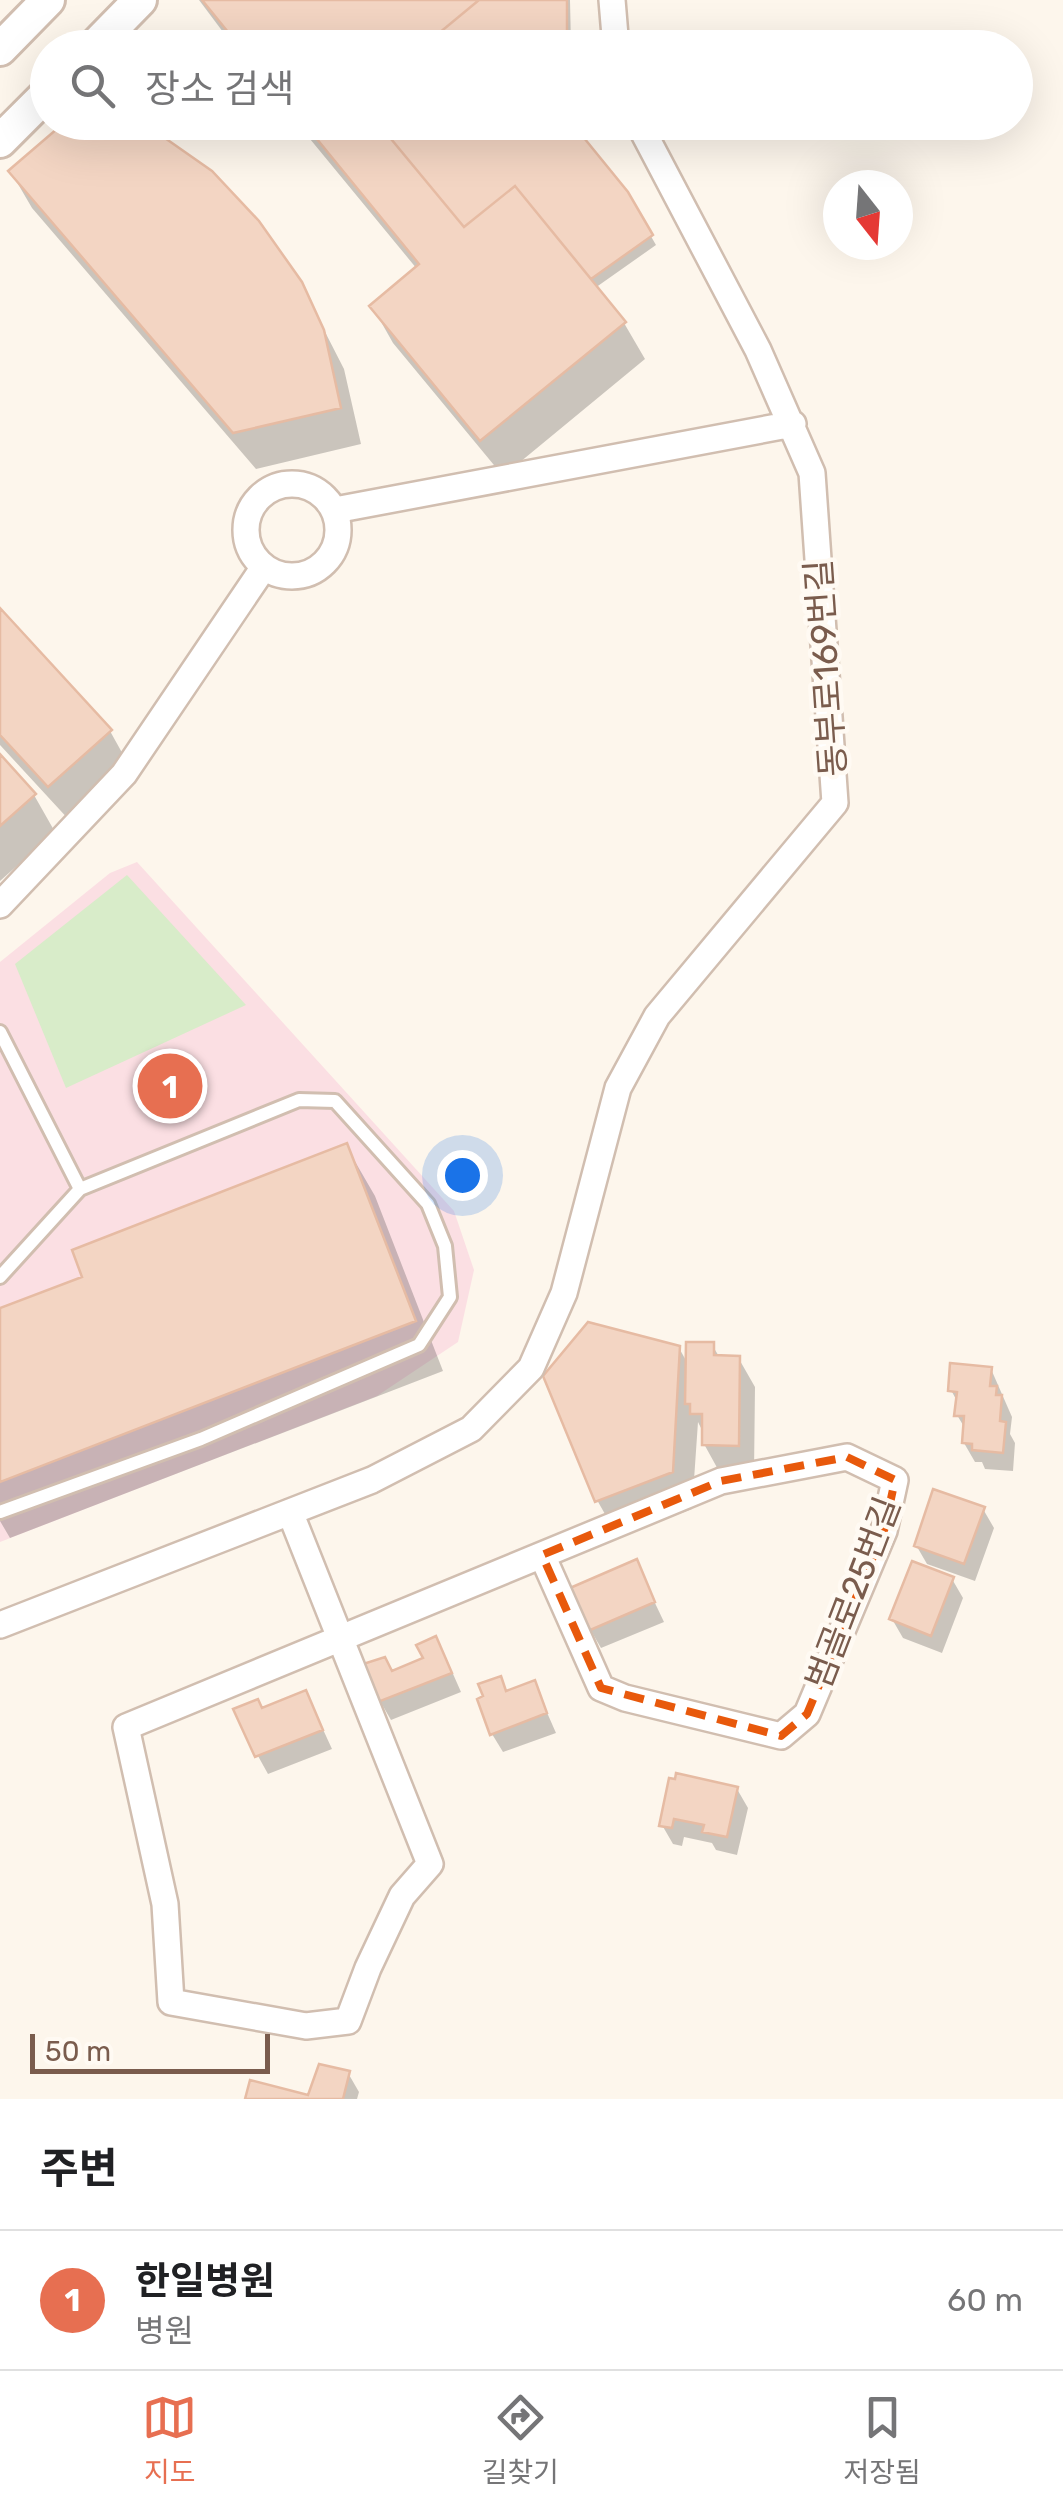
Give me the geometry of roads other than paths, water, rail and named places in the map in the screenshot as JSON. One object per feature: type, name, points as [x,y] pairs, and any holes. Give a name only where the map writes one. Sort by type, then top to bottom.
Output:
[{"type":"street","points":[[0,49],[48,0]]},
{"type":"street","points":[[111,30],[140,0]]},
{"type":"street","points":[[612,0],[614,30]]},
{"type":"street","points":[[0,141],[30,111]]},
{"type":"street","name":"동부로169번길","points":[[290,1512],[372,1480],[471,1429],[531,1368],[564,1293],[618,1088],[657,1016],[835,803],[812,473],[758,350],[647,140]]},
{"type":"street","points":[[335,510],[793,424]]},
{"type":"street","points":[[284,484],[314,488],[335,510],[338,541],[322,566],[293,577],[264,567],[253,556],[246,526],[249,512],[270,489],[284,484]]},
{"type":"street","points":[[0,905],[124,774],[264,567]]},
{"type":"street","name":"범골로25번길","points":[[341,1638],[430,1864],[402,1896],[348,2021],[306,2026],[171,2002],[165,1904],[126,1728],[341,1638],[542,1554],[721,1481],[847,1457],[896,1480],[884,1530],[807,1714],[782,1736],[625,1698],[601,1688],[542,1554]]},
{"type":"street","points":[[0,1625],[290,1512],[341,1638]]},
{"type":"lane","points":[[0,1032],[80,1189]]},
{"type":"lane","points":[[0,1277],[80,1189],[299,1100],[335,1102],[428,1204],[446,1246],[450,1297],[419,1345],[201,1439],[0,1512]]},
{"type":"place","name":"한일병원","points":[[170,1086]]}]
